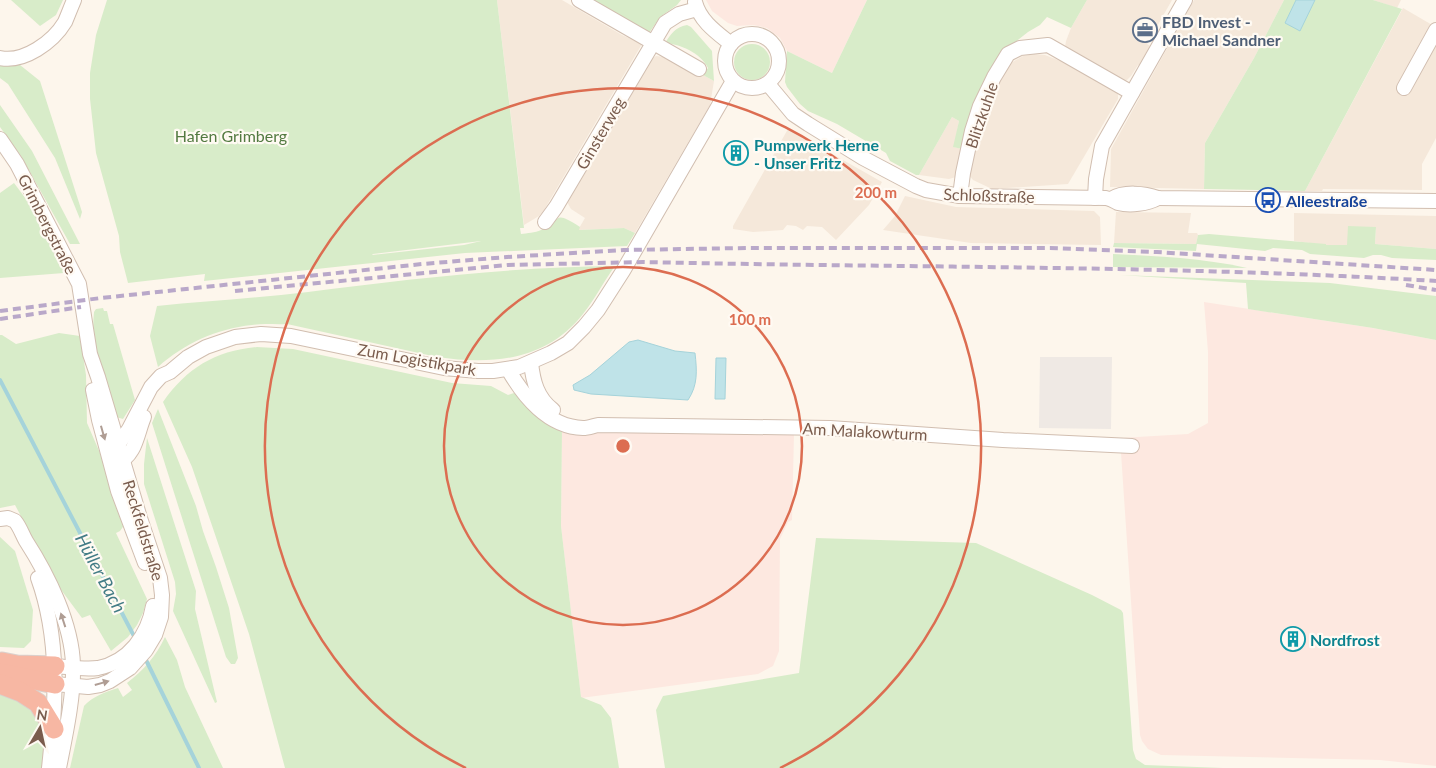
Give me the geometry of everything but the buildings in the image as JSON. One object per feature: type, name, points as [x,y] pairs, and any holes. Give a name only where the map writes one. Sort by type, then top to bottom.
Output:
[{"type":"highway","points":[[0,662],[64,676]]},
{"type":"highway","points":[[0,673],[64,676]]},
{"type":"highway","points":[[0,684],[21,692],[38,703],[54,729]]},
{"type":"street","points":[[0,58],[20,58],[42,47],[64,23],[74,0]]},
{"type":"street","points":[[579,0],[699,68]]},
{"type":"street","points":[[1095,198],[1096,179],[1102,146],[1185,0]]},
{"type":"street","points":[[696,4],[711,28],[731,44]]},
{"type":"street","name":"Ginsterweg","points":[[545,222],[556,207],[665,23],[696,4]]},
{"type":"street","points":[[1404,88],[1436,30]]},
{"type":"street","points":[[750,34],[764,36],[775,46],[780,59],[773,79],[768,84],[754,89],[739,86],[733,81],[729,76],[725,63],[727,49],[731,44],[750,34]]},
{"type":"street","name":"Blitzkuhle","points":[[960,196],[972,131],[980,106],[1008,54],[1020,48],[1048,45],[1132,93]]},
{"type":"street","name":"Zum Logistikpark","points":[[116,457],[130,429],[137,423],[151,387],[161,376],[170,372],[188,357],[206,347],[235,337],[260,334],[309,339],[463,370],[493,371],[508,370],[531,363],[568,343],[598,310],[733,81]]},
{"type":"street","name":"Schloßstraße","points":[[768,84],[793,114],[839,144],[916,186],[938,194],[1095,198],[1110,199],[1118,203],[1130,204],[1152,201],[1158,198],[1436,201]]},
{"type":"street","name":"Grimbergstraße","points":[[0,139],[21,172],[79,284],[84,314]]},
{"type":"street","name":"Reckfeldstraße","points":[[64,676],[88,687],[100,685],[118,677],[127,662],[146,650],[152,630],[162,608],[160,578],[140,518],[116,457],[90,354],[84,314]]},
{"type":"street","name":"Am Malakowturm","points":[[531,363],[539,396],[546,404],[569,418],[598,425]]},
{"type":"street","name":"Am Malakowturm","points":[[508,370],[517,386],[530,402],[544,413],[559,422],[583,428],[598,425],[830,428],[1003,440],[1132,446]]},
{"type":"street","points":[[0,519],[8,518],[15,521],[25,539],[30,559],[44,594],[53,638],[64,676],[65,740],[59,768]]},
{"type":"street","points":[[49,768],[64,676]]},
{"type":"shaded area","points":[[497,0],[562,0],[622,35],[642,44],[544,210],[539,216],[524,225]]},
{"type":"shaded area","points":[[706,0],[867,0],[832,73],[787,51],[780,38],[767,28],[753,25],[737,26],[728,23],[712,11]]},
{"type":"shaded area","points":[[1087,0],[1172,0],[1147,44],[1150,46],[1139,66],[1127,80],[1124,81],[1067,51],[1065,47],[1071,28]]},
{"type":"shaded area","points":[[1194,0],[1284,0],[1254,58],[1205,143],[1204,189],[1110,187],[1111,149]]},
{"type":"shaded area","points":[[1373,0],[1401,0],[1397,8]]},
{"type":"shaded area","points":[[1403,8],[1434,26],[1436,40],[1436,138],[1422,164],[1422,190],[1323,189],[1322,191],[1305,191]]},
{"type":"shaded area","points":[[667,55],[714,81],[710,105],[635,233],[624,228],[578,230],[585,218],[571,209],[567,202],[651,60],[656,56],[665,57]]},
{"type":"shaded area","points":[[1045,55],[1068,64],[1118,92],[1118,99],[1068,184],[992,189],[973,180],[969,175],[975,143],[987,105],[1009,64],[1023,56]]},
{"type":"shaded area","points":[[952,117],[959,121],[954,147],[962,149],[956,177],[949,179],[919,175]]},
{"type":"shaded area","points":[[788,129],[882,182],[869,205],[836,240],[822,227],[807,226],[803,230],[796,226],[787,225],[783,230],[753,232],[733,229]]},
{"type":"shaded area","points":[[905,196],[956,207],[1094,211],[1100,217],[1101,245],[971,243],[883,230],[895,216]]},
{"type":"shaded area","points":[[1116,212],[1191,213],[1188,233],[1197,233],[1196,244],[1114,243]]},
{"type":"shaded area","points":[[1294,213],[1436,216],[1436,249],[1375,244],[1376,228],[1347,245],[1326,245],[1294,241]]},
{"type":"shaded area","points":[[1204,302],[1373,328],[1436,340],[1436,766],[1380,760],[1161,755],[1148,749],[1142,741],[1140,735],[1120,438],[1188,434],[1208,423],[1208,352]]},
{"type":"shaded area","points":[[1040,357],[1112,357],[1111,429],[1039,428]]},
{"type":"shaded area","points":[[562,428],[598,433],[794,434],[792,520],[788,522],[780,539],[779,651],[773,666],[758,674],[581,698],[561,526]]},
{"type":"green space","points":[[11,0],[63,0],[56,15],[40,26]]},
{"type":"green space","name":"Hafen Grimberg","points":[[107,0],[497,0],[524,228],[520,228],[521,234],[539,231],[559,218],[566,219],[580,227],[579,230],[624,228],[635,233],[627,246],[465,253],[204,281],[205,274],[128,283],[120,252],[119,236],[96,153],[90,99],[90,73],[96,35]],"holes":[[[481,241],[464,245],[372,255]]]},
{"type":"green space","points":[[587,0],[681,0],[660,17],[649,33]]},
{"type":"green space","points":[[867,0],[1087,0],[1071,28],[1047,17],[1040,25],[1009,47],[962,149],[953,147],[959,121],[952,117],[919,175],[916,175],[890,161],[886,153],[837,124],[808,111],[800,104],[785,82],[787,51],[832,73]]},
{"type":"green space","points":[[1284,0],[1373,0],[1402,9],[1305,191],[1204,189],[1205,143],[1254,58]]},
{"type":"green space","points":[[687,25],[712,51],[714,81],[703,75],[708,68],[695,54],[683,47],[665,43],[676,29]]},
{"type":"green space","points":[[752,44],[759,45],[765,49],[769,55],[769,69],[765,75],[759,79],[752,80],[745,79],[739,75],[735,69],[734,62],[735,55],[739,49],[745,45]]},
{"type":"green space","points":[[0,63],[20,65],[40,81],[82,212],[80,219],[55,158],[8,84],[0,78]]},
{"type":"green space","points":[[0,105],[32,151],[80,244],[70,244],[21,156],[0,127]]},
{"type":"green space","points":[[14,183],[38,215],[64,273],[0,278],[0,193]]},
{"type":"green space","points":[[1348,226],[1376,227],[1375,244],[1436,249],[1436,260],[1392,258],[1381,255],[1364,258],[1310,254],[1302,250],[1273,248],[1265,251],[1197,244],[1196,251],[1113,247],[1114,243],[1196,244],[1198,235],[1209,234],[1326,245],[1347,245]]},
{"type":"green space","points":[[1113,254],[1197,260],[1247,268],[1113,267]]},
{"type":"green space","points":[[615,266],[583,314],[568,330],[552,342],[535,350],[517,356],[498,359],[478,360],[437,357],[287,324],[261,324],[226,330],[202,338],[168,358],[158,367],[150,336],[157,306],[289,294],[461,274]]},
{"type":"green space","points":[[1120,275],[1330,283],[1436,296],[1436,340],[1373,328],[1248,309],[1246,283]]},
{"type":"green space","points":[[103,308],[104,311],[107,311],[110,324],[113,324],[135,400],[123,419],[116,417],[96,352],[93,325],[94,312],[96,309]]},
{"type":"green space","points":[[59,333],[80,336],[86,375],[87,423],[103,460],[125,524],[116,533],[147,599],[137,625],[128,637],[111,651],[90,615],[82,618],[59,587],[15,505],[0,508],[0,335],[16,344]]},
{"type":"green space","points":[[257,347],[293,349],[452,383],[491,386],[508,395],[514,393],[532,412],[562,428],[561,526],[581,697],[601,705],[611,718],[619,768],[285,768],[249,634],[192,467],[163,402],[182,380],[203,363],[228,352]]},
{"type":"green space","points":[[158,409],[196,506],[229,608],[238,658],[235,664],[231,664],[226,657],[152,423]]},
{"type":"green space","points":[[147,438],[196,591],[195,609],[217,702],[215,703],[173,611],[176,594],[175,582],[144,484]]},
{"type":"green space","points":[[0,537],[15,551],[33,610],[31,641],[24,648],[0,647]]},
{"type":"green space","points":[[816,538],[976,543],[1121,610],[1123,613],[1133,750],[1136,759],[1145,765],[1223,768],[665,768],[656,710],[663,696],[799,673]]},
{"type":"green space","points":[[165,637],[177,660],[185,687],[223,768],[70,768],[84,706],[96,697],[118,688],[123,697],[132,690],[127,683],[149,662]]},
{"type":"green space","points":[[0,691],[29,703],[27,707],[39,721],[44,735],[42,768],[0,768]]},
{"type":"water","points":[[1296,0],[1315,0],[1300,31],[1285,23]]},
{"type":"water","points":[[638,340],[675,351],[695,353],[696,378],[694,389],[688,400],[591,394],[574,390],[573,385],[590,375],[629,342]]},
{"type":"water","points":[[716,358],[726,358],[725,399],[715,399]]},
{"type":"waterway","name":"Hüller Bach","points":[[0,380],[135,638]]},
{"type":"waterway","name":"Hüller Bach","points":[[144,656],[199,768]]},
{"type":"railway","points":[[0,311],[101,298],[422,264],[624,250],[1050,248],[1157,252],[1436,270]]},
{"type":"railway","points":[[235,291],[508,265],[643,262],[1238,272],[1436,281]]},
{"type":"railway","points":[[1406,285],[1436,290]]},
{"type":"railway","points":[[0,319],[81,307]]},
{"type":"place","name":"FBD Invest - Michael Sandner","points":[[1145,30]]},
{"type":"place","name":"Pumpwerk Herne - Unser Fritz","points":[[736,153]]},
{"type":"place","name":"Alleestraße","points":[[1268,200]]},
{"type":"place","name":"Nordfrost","points":[[1293,639]]}]
